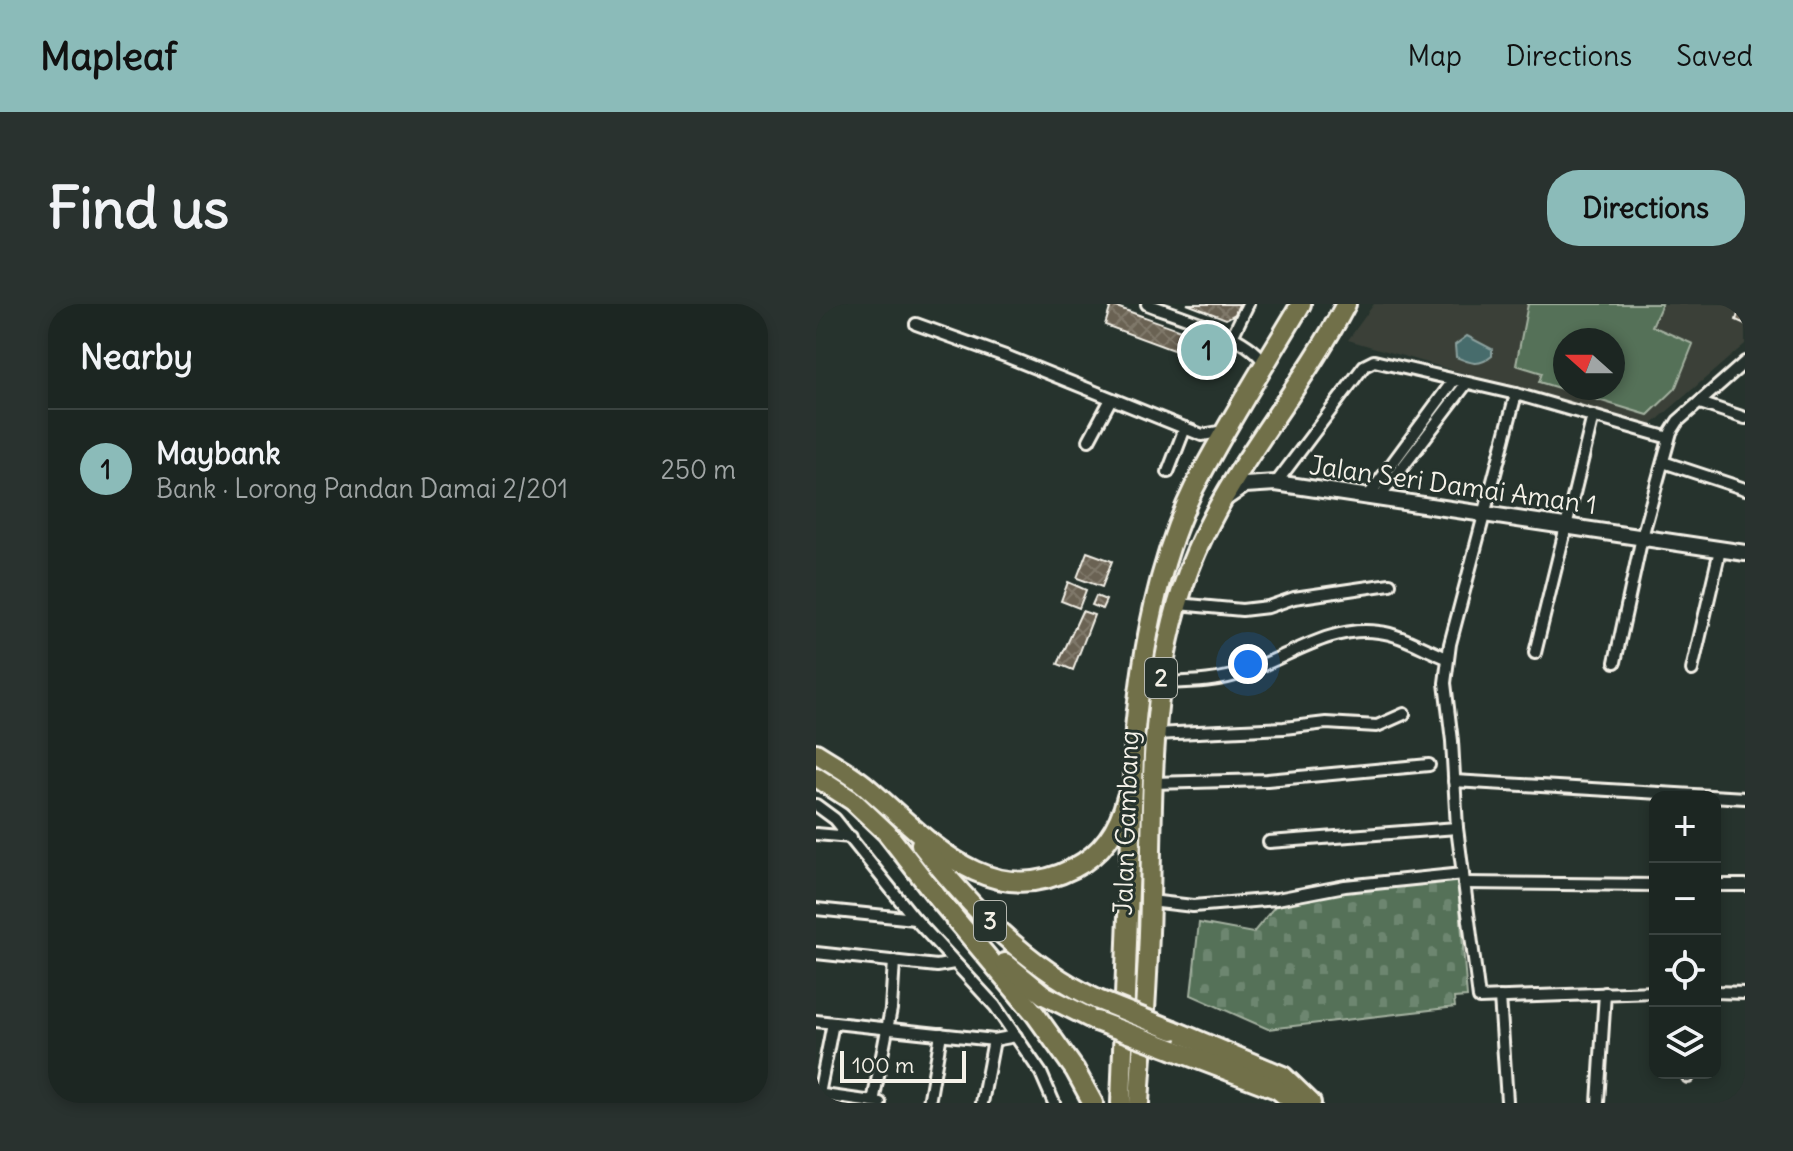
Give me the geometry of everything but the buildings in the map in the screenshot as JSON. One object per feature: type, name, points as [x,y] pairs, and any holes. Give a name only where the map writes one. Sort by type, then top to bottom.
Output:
[{"type":"highway","name":"Jalan Gambang","points":[[1135,1102],[1134,767],[1139,686],[1162,575],[1189,502],[1210,460],[1301,304]]},
{"type":"highway","name":"Jalan Gambang","points":[[1135,1102],[1150,901],[1154,734],[1178,604],[1196,554],[1220,503],[1346,304]]},
{"type":"highway","name":"3","points":[[816,753],[866,785],[902,819],[952,884],[1029,959],[1055,978],[1098,1000],[1283,1076],[1311,1103]]},
{"type":"highway","points":[[902,819],[957,862],[987,876],[1032,883],[1057,877],[1094,857],[1102,848],[1122,816],[1134,767]]},
{"type":"highway","name":"3","points":[[816,777],[853,801],[887,833],[937,897],[1016,975],[1044,995],[1096,1021],[1277,1089],[1295,1103]]},
{"type":"highway","points":[[937,897],[1035,1014],[1075,1070],[1093,1103]]},
{"type":"street","points":[[1147,304],[1232,337],[1256,350],[1265,365]]},
{"type":"street","points":[[1232,337],[1248,304]]},
{"type":"street","points":[[916,324],[1202,435],[1226,431]]},
{"type":"street","points":[[1276,483],[1364,366],[1374,361],[1516,394],[1669,438]]},
{"type":"street","points":[[1615,662],[1642,537],[1669,438],[1678,421],[1745,362]]},
{"type":"street","points":[[1374,496],[1453,381]]},
{"type":"street","points":[[1374,496],[1466,384]]},
{"type":"street","points":[[1516,394],[1447,658],[1445,683],[1457,828],[1479,998],[1649,992]]},
{"type":"street","points":[[1089,440],[1111,399]]},
{"type":"street","points":[[1700,403],[1745,418]]},
{"type":"street","points":[[1535,653],[1593,416]]},
{"type":"street","points":[[1168,472],[1185,428]]},
{"type":"street","points":[[1202,435],[1210,460]]},
{"type":"street","points":[[1220,503],[1237,489],[1257,482],[1252,467],[1255,444]]},
{"type":"street","points":[[1663,462],[1745,489]]},
{"type":"street","name":"Jalan Seri Damai Aman 1","points":[[1257,482],[1374,496],[1745,553]]},
{"type":"street","points":[[1692,670],[1720,550]]},
{"type":"street","points":[[1178,604],[1242,610],[1268,607],[1294,598],[1390,584]]},
{"type":"street","points":[[1161,683],[1207,681],[1241,674],[1316,641],[1356,631],[1396,636],[1447,658]]},
{"type":"street","points":[[1154,734],[1326,723],[1377,726],[1404,714]]},
{"type":"street","points":[[1152,783],[1267,780],[1429,765]]},
{"type":"street","points":[[1454,781],[1745,798]]},
{"type":"street","points":[[816,805],[835,819],[915,919],[995,1006],[1041,1073],[1054,1103]]},
{"type":"street","points":[[1269,842],[1457,828]]},
{"type":"street","points":[[816,834],[851,837]]},
{"type":"street","points":[[1150,901],[1193,906],[1277,899],[1345,886],[1463,878],[1649,885]]},
{"type":"street","points":[[1721,885],[1745,885]]},
{"type":"street","points":[[816,909],[915,919]]},
{"type":"street","points":[[816,953],[937,966],[954,963]]},
{"type":"street","points":[[873,1102],[888,1028],[894,961]]},
{"type":"street","points":[[1721,992],[1745,993]]},
{"type":"street","points":[[1598,1103],[1605,993]]},
{"type":"street","points":[[1500,997],[1507,1101]]},
{"type":"street","points":[[816,1021],[994,1040],[1016,1036]]},
{"type":"street","points":[[833,1023],[817,1094],[833,1100],[880,1103]]},
{"type":"street","points":[[929,1103],[941,1034]]},
{"type":"street","points":[[982,1103],[994,1040]]},
{"type":"shaded area","points":[[1374,304],[1745,304],[1745,344],[1649,427],[1556,400],[1625,400],[1625,328],[1553,328],[1553,399],[1348,340]]},
{"type":"green space","points":[[1528,304],[1662,304],[1652,326],[1693,344],[1675,389],[1648,415],[1598,400],[1625,400],[1625,328],[1553,328],[1553,386],[1539,382],[1542,373],[1516,365]]},
{"type":"green space","points":[[1452,878],[1458,883],[1467,997],[1454,998],[1455,1007],[1268,1029],[1191,995],[1199,923],[1253,933],[1280,900]]},
{"type":"water","points":[[1467,336],[1492,349],[1492,356],[1474,363],[1456,357],[1455,345]]},
{"type":"place","name":"Maybank","points":[[1207,350]]}]
